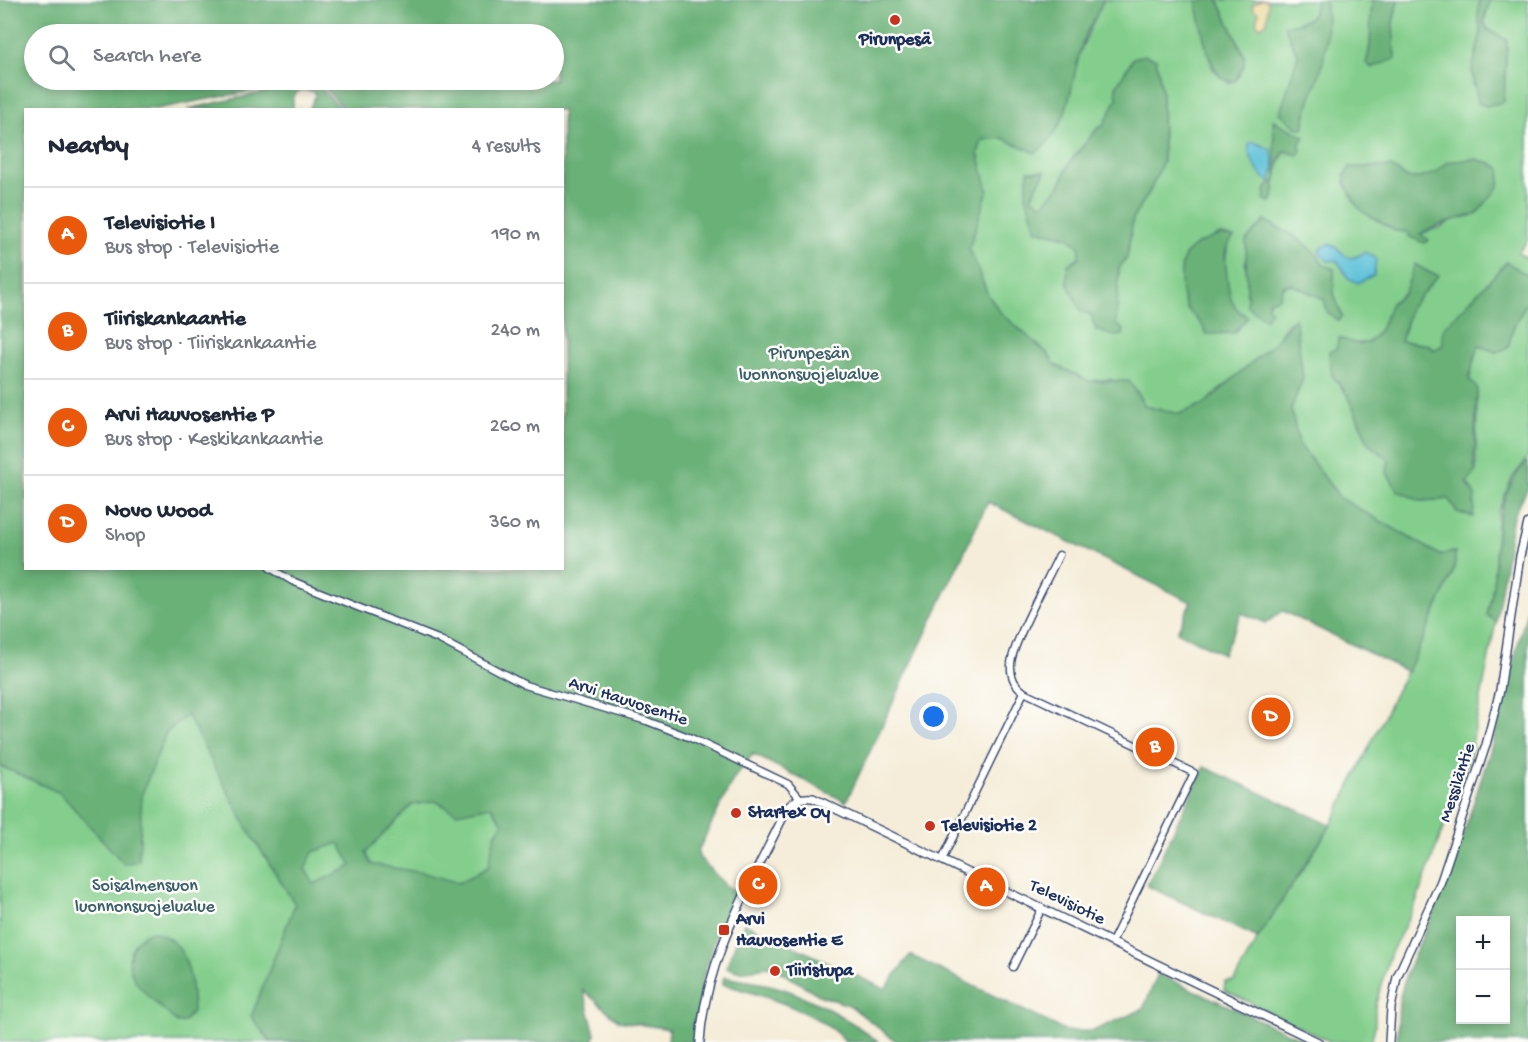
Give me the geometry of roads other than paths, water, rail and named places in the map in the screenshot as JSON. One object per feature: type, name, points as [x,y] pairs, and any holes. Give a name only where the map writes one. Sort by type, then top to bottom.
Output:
[{"type":"street","name":"Messiläntie","points":[[1389,1042],[1391,1008],[1397,977],[1441,881],[1486,745],[1500,690],[1520,556],[1528,523]]},
{"type":"street","points":[[1059,555],[1012,657],[1012,676],[1015,686],[1194,773],[1113,942]]},
{"type":"street","name":"Arvi Hauvosentie","points":[[273,570],[292,581],[442,642],[525,685],[647,721],[691,738],[788,784],[800,798]]},
{"type":"street","points":[[942,860],[1024,692]]},
{"type":"street","points":[[700,1042],[711,979],[728,930],[788,807],[800,798]]},
{"type":"street","name":"Televisiotie","points":[[800,798],[813,798],[1318,1042]]},
{"type":"street","points":[[1013,967],[1042,908]]},
{"type":"water","points":[[1254,142],[1271,149],[1274,167],[1271,182],[1259,172],[1252,160],[1249,144]]},
{"type":"water","points":[[1329,244],[1348,257],[1352,258],[1365,252],[1376,258],[1374,275],[1358,283],[1348,278],[1337,260],[1328,261],[1319,252],[1321,248]]},
{"type":"place","name":"Pirunpesä","points":[[895,20]]},
{"type":"place","name":"Novo Wood","points":[[1271,717]]},
{"type":"place","name":"Tiiriskankaantie","points":[[1155,747]]},
{"type":"place","name":"Startex Oy","points":[[736,813]]},
{"type":"place","name":"Televisiotie 2","points":[[930,826]]},
{"type":"place","name":"Arvi Hauvosentie P","points":[[758,885]]},
{"type":"place","name":"Televisiotie I","points":[[986,887]]},
{"type":"place","name":"Arvi Hauvosentie E","points":[[724,930]]},
{"type":"place","name":"Tiiristupa","points":[[775,971]]},
{"type":"park label","name":"Pirunpesän luonnonsuojelualue","points":[[809,364]]},
{"type":"park label","name":"Soisalmensuon luonnonsuojelualue","points":[[145,896]]}]
